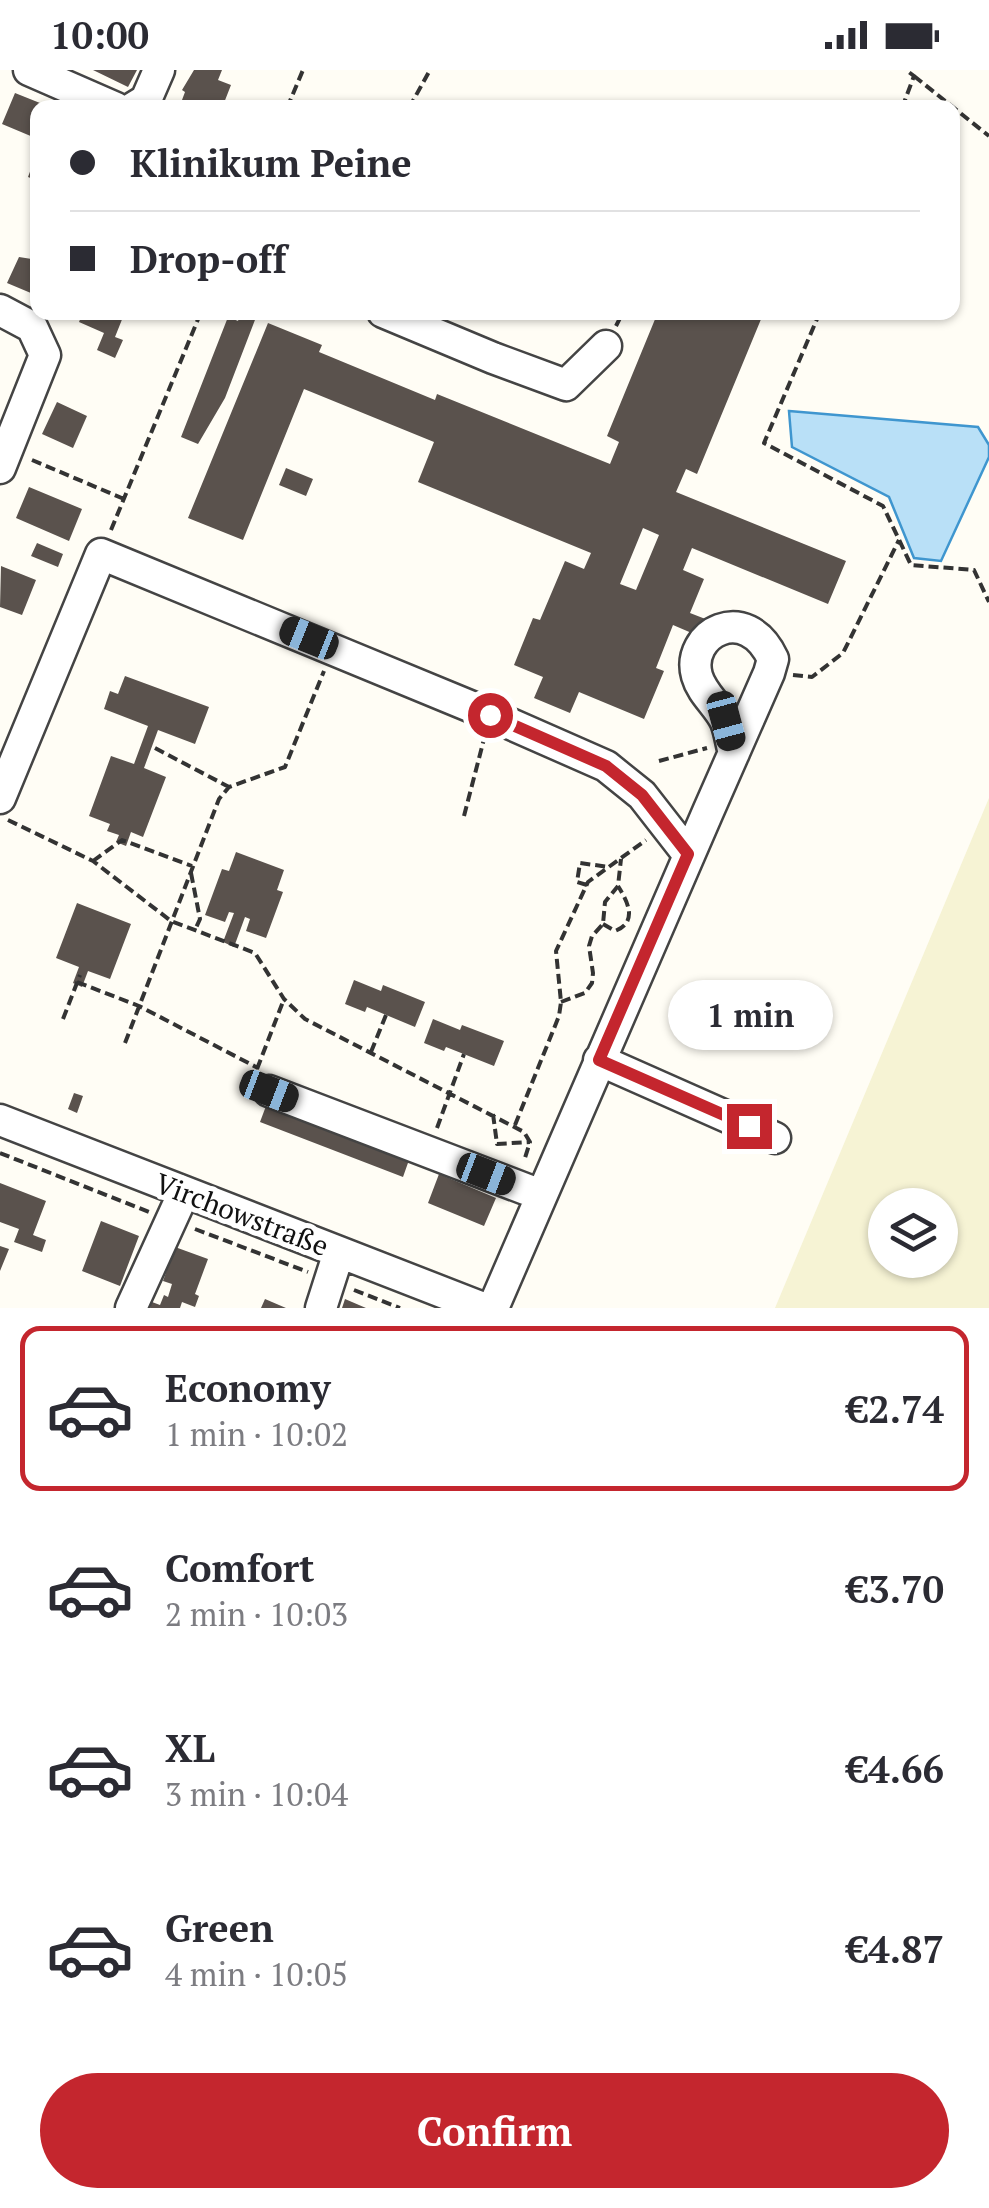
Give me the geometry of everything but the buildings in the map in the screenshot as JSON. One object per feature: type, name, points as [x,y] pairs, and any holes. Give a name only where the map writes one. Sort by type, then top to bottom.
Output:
[{"type":"street","points":[[28,70],[97,100]]},
{"type":"street","points":[[146,100],[160,70]]},
{"type":"street","points":[[0,310],[32,327],[45,355],[4,459]]},
{"type":"street","points":[[403,320],[566,385],[606,346]]},
{"type":"street","points":[[0,798],[101,554],[606,766],[642,795],[688,854]]},
{"type":"street","points":[[494,1308],[528,1190],[599,1060],[732,747],[772,666],[767,645],[751,632],[732,625],[714,631],[704,644],[696,660],[696,675],[726,721],[732,747]]},
{"type":"street","points":[[599,1060],[775,1138]]},
{"type":"street","points":[[263,1079],[428,1152],[528,1190]]},
{"type":"street","name":"Virchowstraße","points":[[0,1120],[184,1192],[330,1280],[483,1308]]},
{"type":"street","points":[[131,1308],[184,1192]]},
{"type":"path","points":[[290,100],[303,70]]},
{"type":"path","points":[[413,100],[430,70]]},
{"type":"path","points":[[906,70],[944,100]]},
{"type":"path","points":[[905,100],[914,76]]},
{"type":"path","points":[[960,113],[989,136]]},
{"type":"path","points":[[101,554],[198,320]]},
{"type":"path","points":[[817,320],[764,444],[883,506],[911,564],[974,570],[989,602]]},
{"type":"path","points":[[4,459],[124,499]]},
{"type":"path","points":[[772,666],[796,676],[812,677],[843,653],[899,540]]},
{"type":"path","points":[[125,1043],[219,799],[229,787],[285,767],[332,649]]},
{"type":"path","points":[[464,816],[490,715]]},
{"type":"path","points":[[659,761],[732,747]]},
{"type":"path","points":[[155,748],[229,787]]},
{"type":"path","points":[[0,817],[93,862],[171,921],[255,953],[284,999],[305,1019],[516,1126],[530,1142],[528,1190]]},
{"type":"path","points":[[516,1126],[559,1016],[556,951],[587,885],[666,826]]},
{"type":"path","points":[[93,862],[122,840],[192,870]]},
{"type":"path","points":[[561,1002],[585,993],[592,984],[588,946],[603,924],[605,902],[618,886],[622,859]]},
{"type":"path","points":[[587,885],[578,882],[580,863],[608,867]]},
{"type":"path","points":[[192,870],[200,919],[196,930]]},
{"type":"path","points":[[603,924],[615,931],[628,920],[630,906],[618,886]]},
{"type":"path","points":[[64,1019],[80,975]]},
{"type":"path","points":[[78,982],[139,1006],[263,1079],[284,999]]},
{"type":"path","points":[[371,1052],[386,1015]]},
{"type":"path","points":[[428,1152],[464,1054]]},
{"type":"path","points":[[493,1114],[497,1144],[530,1142]]},
{"type":"path","points":[[0,1153],[400,1308]]},
{"type":"shaded area","points":[[989,798],[989,1308],[775,1308]]},
{"type":"water","points":[[789,411],[978,427],[989,445],[989,457],[941,561],[914,558],[889,497],[792,447]]},
{"type":"route","points":[[490,715],[606,766],[642,795],[688,854],[599,1060],[749,1126]]}]
